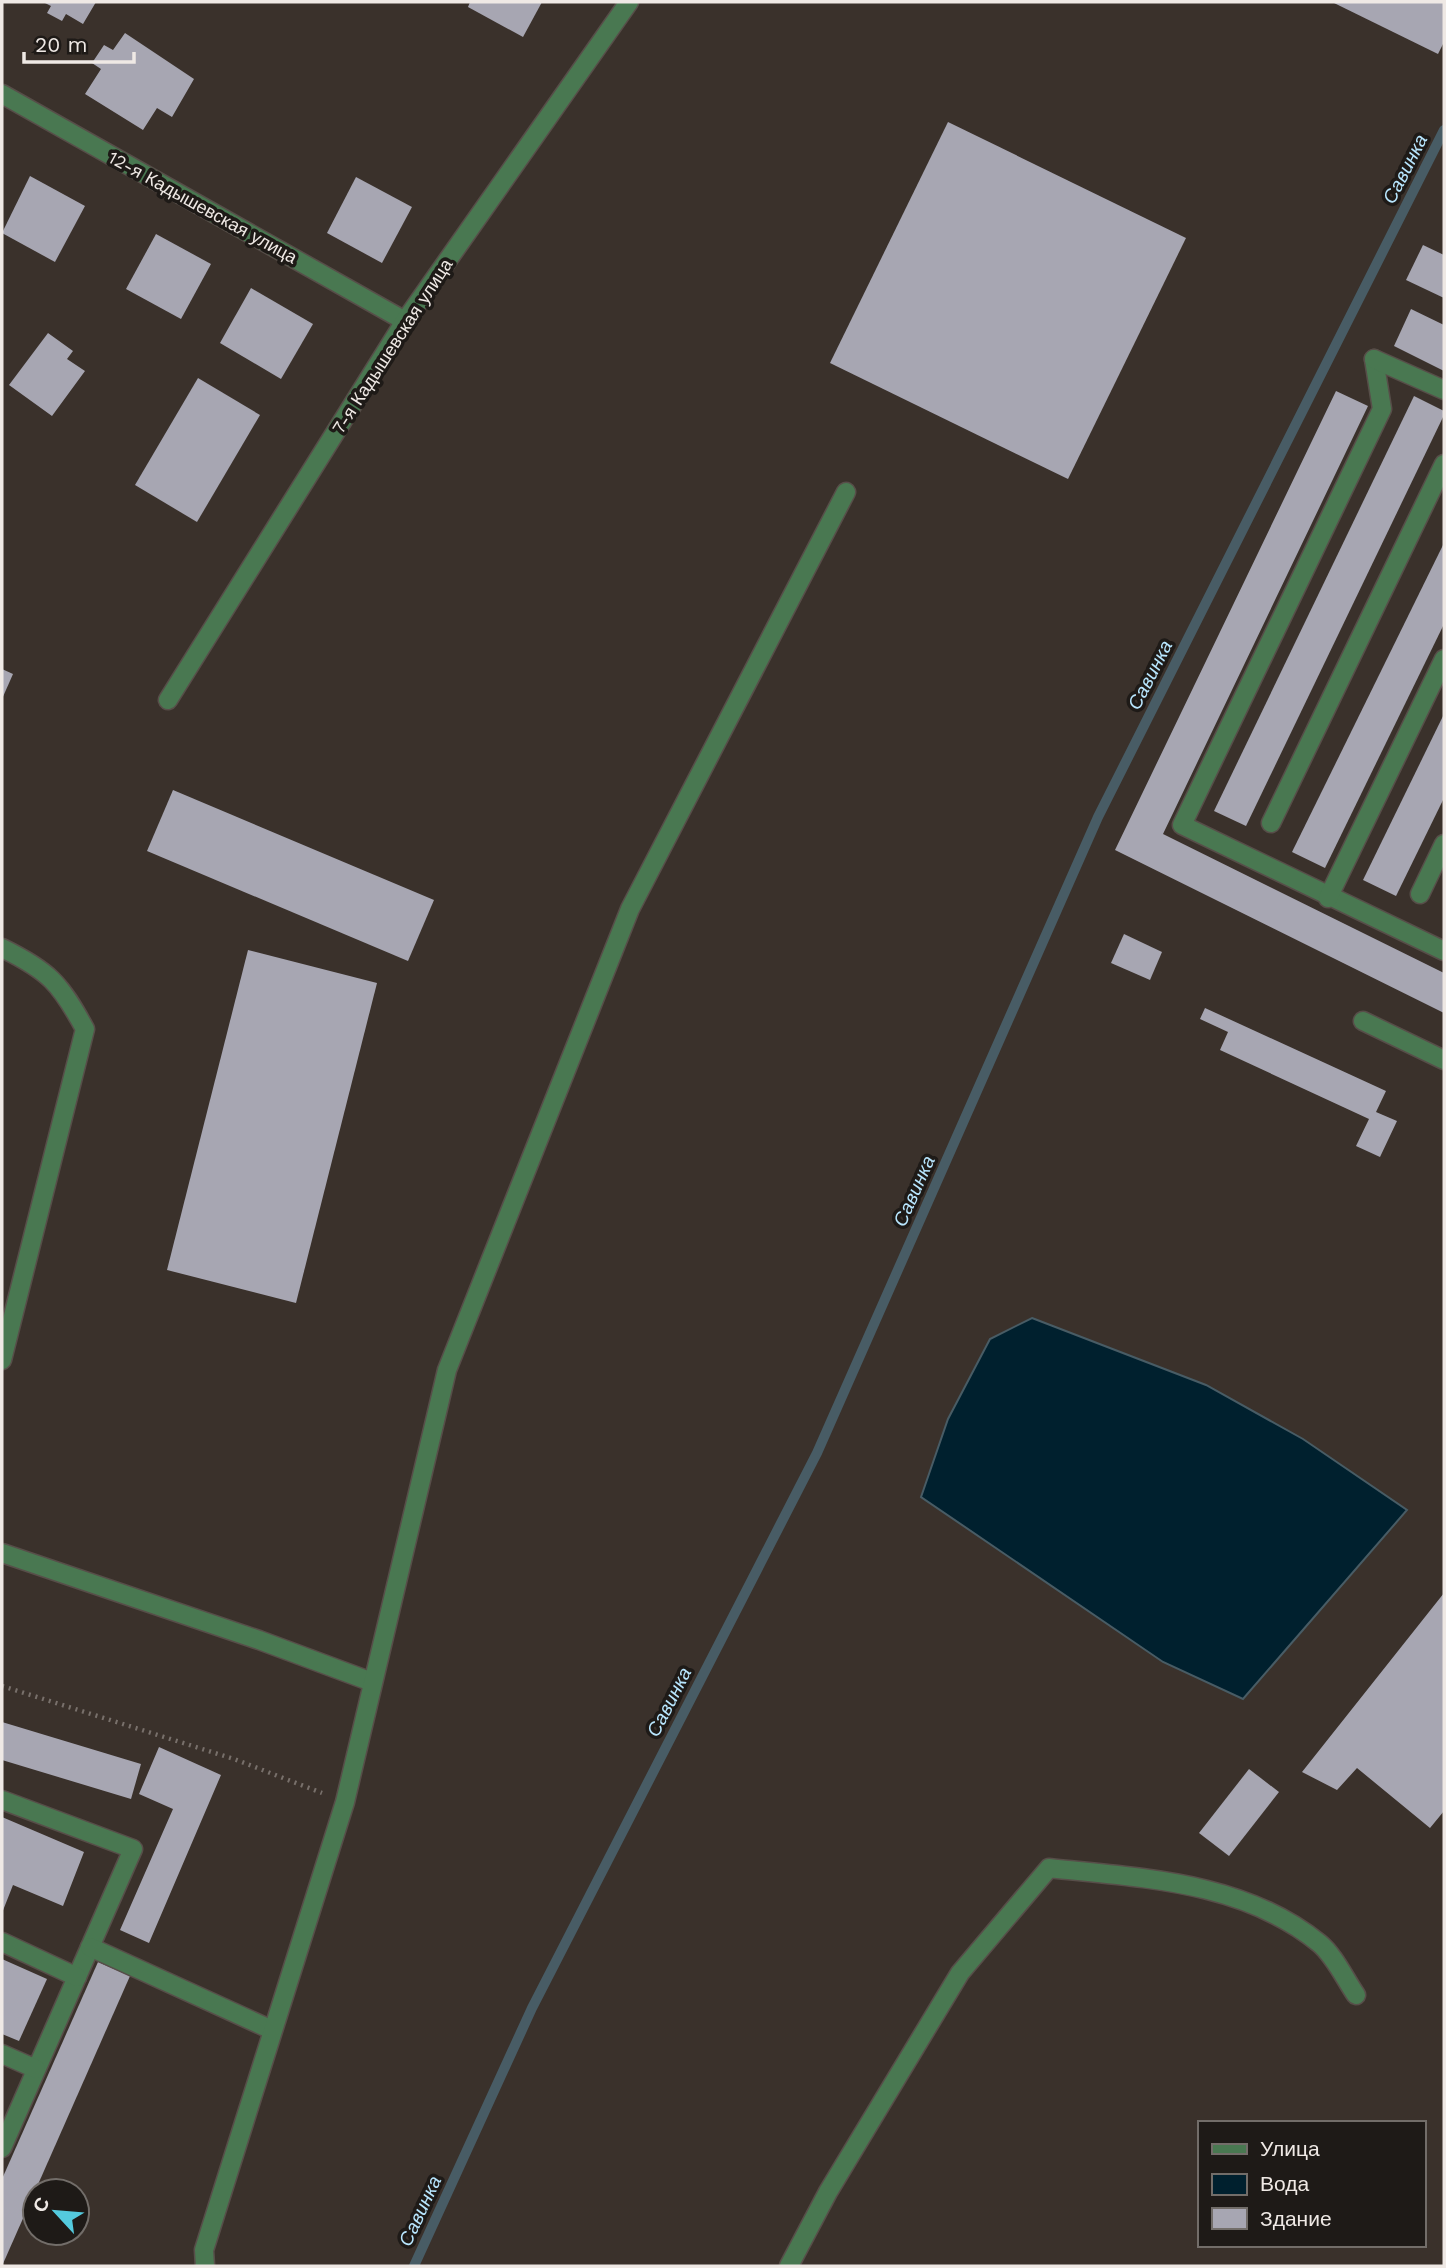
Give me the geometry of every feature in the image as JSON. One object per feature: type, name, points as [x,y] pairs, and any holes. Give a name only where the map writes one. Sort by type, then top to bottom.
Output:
[{"type":"street","name":"7-я Кадышевская улица","points":[[168,700],[405,321],[629,2]]},
{"type":"street","name":"12-я Кадышевская улица","points":[[2,94],[405,321]]},
{"type":"street","points":[[1444,390],[1374,359],[1382,409],[1182,825],[1328,898],[1444,951]]},
{"type":"street","points":[[1271,823],[1444,464]]},
{"type":"street","points":[[205,2266],[204,2250],[345,1802],[447,1370],[625,922],[846,492]]},
{"type":"street","points":[[1328,898],[1444,659]]},
{"type":"street","points":[[1420,894],[1444,844]]},
{"type":"street","points":[[2,948],[38,966],[65,992],[85,1029],[2,1360]]},
{"type":"street","points":[[1363,1021],[1444,1060]]},
{"type":"street","points":[[2,1553],[259,1640],[372,1682]]},
{"type":"street","points":[[2,1800],[133,1849],[2,2148]]},
{"type":"street","points":[[789,2266],[828,2192],[960,1973],[1049,1868],[1167,1880],[1248,1900],[1320,1944],[1356,1995]]},
{"type":"street","points":[[2,1942],[77,1977]]},
{"type":"street","points":[[90,1947],[272,2030]]},
{"type":"street","points":[[2,2054],[36,2069]]},
{"type":"path","points":[[2,1686],[234,1759],[345,1802]]},
{"type":"water","points":[[1032,1318],[1206,1385],[1303,1439],[1407,1510],[1243,1699],[1163,1662],[921,1497],[948,1419],[990,1339]]},
{"type":"building","points":[[43,2],[96,2],[83,24],[66,14],[62,21],[47,13],[51,6]]},
{"type":"building","points":[[470,2],[542,2],[523,37],[468,7]]},
{"type":"building","points":[[1332,2],[1444,2],[1444,42],[1438,54]]},
{"type":"building","points":[[125,33],[194,79],[172,117],[157,108],[143,130],[85,94],[101,69],[92,63],[104,45],[113,50]]},
{"type":"building","points":[[948,122],[1186,238],[1068,479],[830,363]]},
{"type":"building","points":[[30,176],[85,206],[55,262],[2,233]]},
{"type":"building","points":[[356,177],[412,207],[382,263],[327,233]]},
{"type":"building","points":[[156,234],[211,264],[181,319],[126,289]]},
{"type":"building","points":[[1423,245],[1444,255],[1444,298],[1406,280]]},
{"type":"building","points":[[251,288],[313,324],[281,379],[220,343]]},
{"type":"building","points":[[1411,309],[1444,325],[1444,371],[1394,346]]},
{"type":"building","points":[[48,333],[73,351],[67,359],[85,371],[52,416],[9,385]]},
{"type":"building","points":[[198,378],[260,415],[197,522],[135,485]]},
{"type":"building","points":[[1336,391],[1368,406],[1163,834],[1444,973],[1444,1013],[1115,850]]},
{"type":"building","points":[[1414,396],[1444,411],[1444,415],[1246,826],[1214,811]]},
{"type":"building","points":[[1444,543],[1444,624],[1325,868],[1292,852]]},
{"type":"building","points":[[2,669],[13,674],[2,699]]},
{"type":"building","points":[[1444,714],[1444,798],[1396,896],[1363,880]]},
{"type":"building","points":[[173,790],[434,900],[408,961],[147,851]]},
{"type":"building","points":[[1124,934],[1162,952],[1150,980],[1111,963]]},
{"type":"building","points":[[248,950],[377,983],[296,1303],[167,1270]]},
{"type":"building","points":[[1205,1008],[1386,1091],[1376,1112],[1397,1121],[1380,1157],[1356,1146],[1369,1119],[1220,1050],[1228,1032],[1200,1019]]},
{"type":"building","points":[[1444,1593],[1444,1811],[1430,1828],[1357,1768],[1337,1790],[1302,1772]]},
{"type":"building","points":[[2,1722],[141,1764],[131,1799],[2,1760]]},
{"type":"building","points":[[159,1747],[221,1775],[149,1943],[120,1930],[173,1809],[139,1794]]},
{"type":"building","points":[[1249,1769],[1279,1792],[1229,1856],[1199,1833]]},
{"type":"building","points":[[2,1817],[84,1852],[63,1906],[13,1885],[2,1913]]},
{"type":"building","points":[[2,1959],[47,1979],[19,2041],[2,2034]]},
{"type":"building","points":[[98,1962],[130,1976],[41,2177],[21,2177],[21,2223],[2,2266],[2,2179]]},
{"type":"waterway","name":"Савинка","points":[[414,2266],[532,2008],[817,1453],[1098,817],[1444,130]]}]
